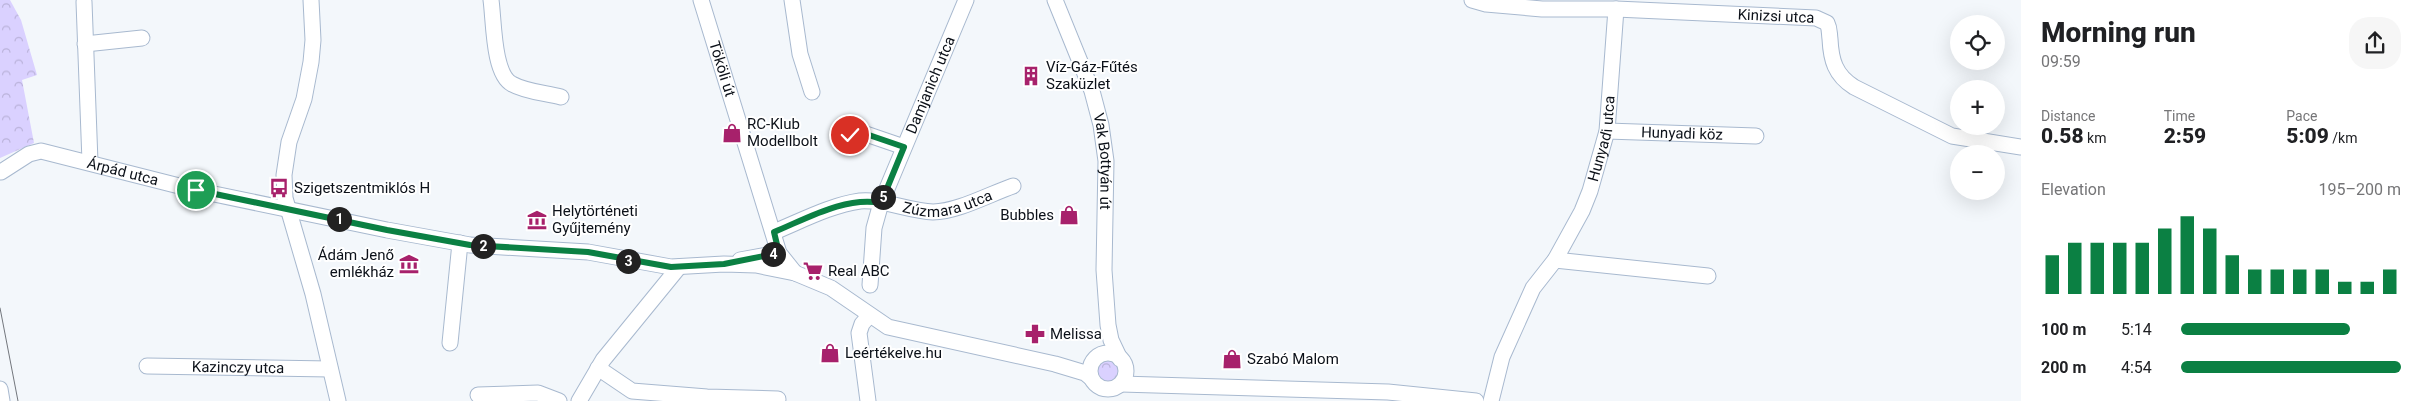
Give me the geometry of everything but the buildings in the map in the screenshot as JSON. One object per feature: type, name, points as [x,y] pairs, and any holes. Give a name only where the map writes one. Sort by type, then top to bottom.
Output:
[{"type":"street","points":[[311,0],[313,19],[311,62],[304,99],[288,142],[284,175],[284,198],[313,294],[338,401]]},
{"type":"street","points":[[491,0],[499,68],[505,79],[513,85],[561,97]]},
{"type":"street","name":"Tököli út","points":[[701,0],[779,253]]},
{"type":"street","points":[[792,0],[800,54],[812,92]]},
{"type":"street","name":"Damjanich utca","points":[[870,285],[874,228],[881,203],[966,0]]},
{"type":"street","name":"Vak Bottyán út","points":[[1055,0],[1092,91],[1101,124],[1106,180],[1104,270],[1100,314],[1102,345],[1094,371]]},
{"type":"street","name":"Kinizsi utca","points":[[1472,0],[1486,4],[1542,9],[1703,7],[1822,20],[1827,23],[1830,29],[1834,68],[1839,75],[1854,87],[1952,136],[2021,147]]},
{"type":"street","points":[[84,2],[90,162]]},
{"type":"street","name":"Hunyadi utca","points":[[1491,401],[1502,357],[1533,288],[1555,260],[1582,211],[1607,131],[1616,9]]},
{"type":"street","points":[[85,44],[142,38]]},
{"type":"street","name":"Hunyadi köz","points":[[1607,131],[1756,136]]},
{"type":"street","points":[[850,135],[866,134],[904,147]]},
{"type":"street","name":"Árpád utca","points":[[1,172],[35,151],[90,162],[196,190],[241,198],[288,210],[460,243],[588,252],[640,263],[679,267],[724,264],[756,265],[795,273],[831,288],[879,323],[897,330],[931,335],[1055,364],[1082,366],[1094,371]]},
{"type":"street","name":"Zúzmara utca","points":[[774,232],[809,217],[851,204],[871,201],[932,212],[945,211],[1013,186]]},
{"type":"street","points":[[450,343],[460,243]]},
{"type":"street","points":[[779,253],[795,273]]},
{"type":"street","name":"Árpád utca","points":[[724,264],[779,253]]},
{"type":"street","points":[[1555,260],[1708,276]]},
{"type":"street","points":[[579,401],[598,368],[679,267]]},
{"type":"street","name":"Vak Bottyán út","points":[[1104,270],[1109,332],[1123,363]]},
{"type":"street","points":[[868,401],[859,334],[862,324],[869,316]]},
{"type":"street","points":[[1094,371],[1111,354],[1138,374],[1164,384]]},
{"type":"street","points":[[1115,391],[1124,379],[1123,363]]},
{"type":"street","name":"Kazinczy utca","points":[[147,366],[330,369]]},
{"type":"street","points":[[598,368],[632,391],[707,397],[778,398]]},
{"type":"street","points":[[1094,371],[1106,389],[1115,391],[1164,384],[1388,392],[1476,401]]},
{"type":"street","points":[[1094,371],[1099,401]]},
{"type":"street","points":[[0,389],[2,401]]},
{"type":"street","points":[[478,395],[538,393],[560,401]]},
{"type":"green space","points":[[0,0],[10,0],[21,20],[37,75],[22,80],[34,143],[0,158]]},
{"type":"green space","points":[[1108,361],[1116,364],[1119,372],[1116,380],[1108,383],[1100,380],[1097,372],[1100,364]]},
{"type":"tram line","points":[[0,308],[18,401]]},
{"type":"place","name":"Víz-Gáz-Fűtés Szaküzlet","points":[[1031,76]]},
{"type":"place","name":"RC-Klub Modellbolt","points":[[732,133]]},
{"type":"place","name":"Szigetszentmiklós H","points":[[279,188]]},
{"type":"place","name":"Bubbles","points":[[1069,215]]},
{"type":"place","name":"Helytörténeti Gyűjtemény","points":[[537,220]]},
{"type":"place","name":"Ádám Jenő emlékház","points":[[409,264]]},
{"type":"place","name":"Real ABC","points":[[813,271]]},
{"type":"place","name":"Melissa","points":[[1035,334]]},
{"type":"place","name":"Leértékelve.hu","points":[[830,353]]},
{"type":"place","name":"Szabó Malom","points":[[1232,359]]},
{"type":"route","points":[[196,190],[387,230],[470,245],[588,252],[640,263],[671,267],[724,264],[756,256],[779,253],[774,232],[809,217],[858,202],[871,201],[881,203],[904,147],[866,134],[850,135]]}]
